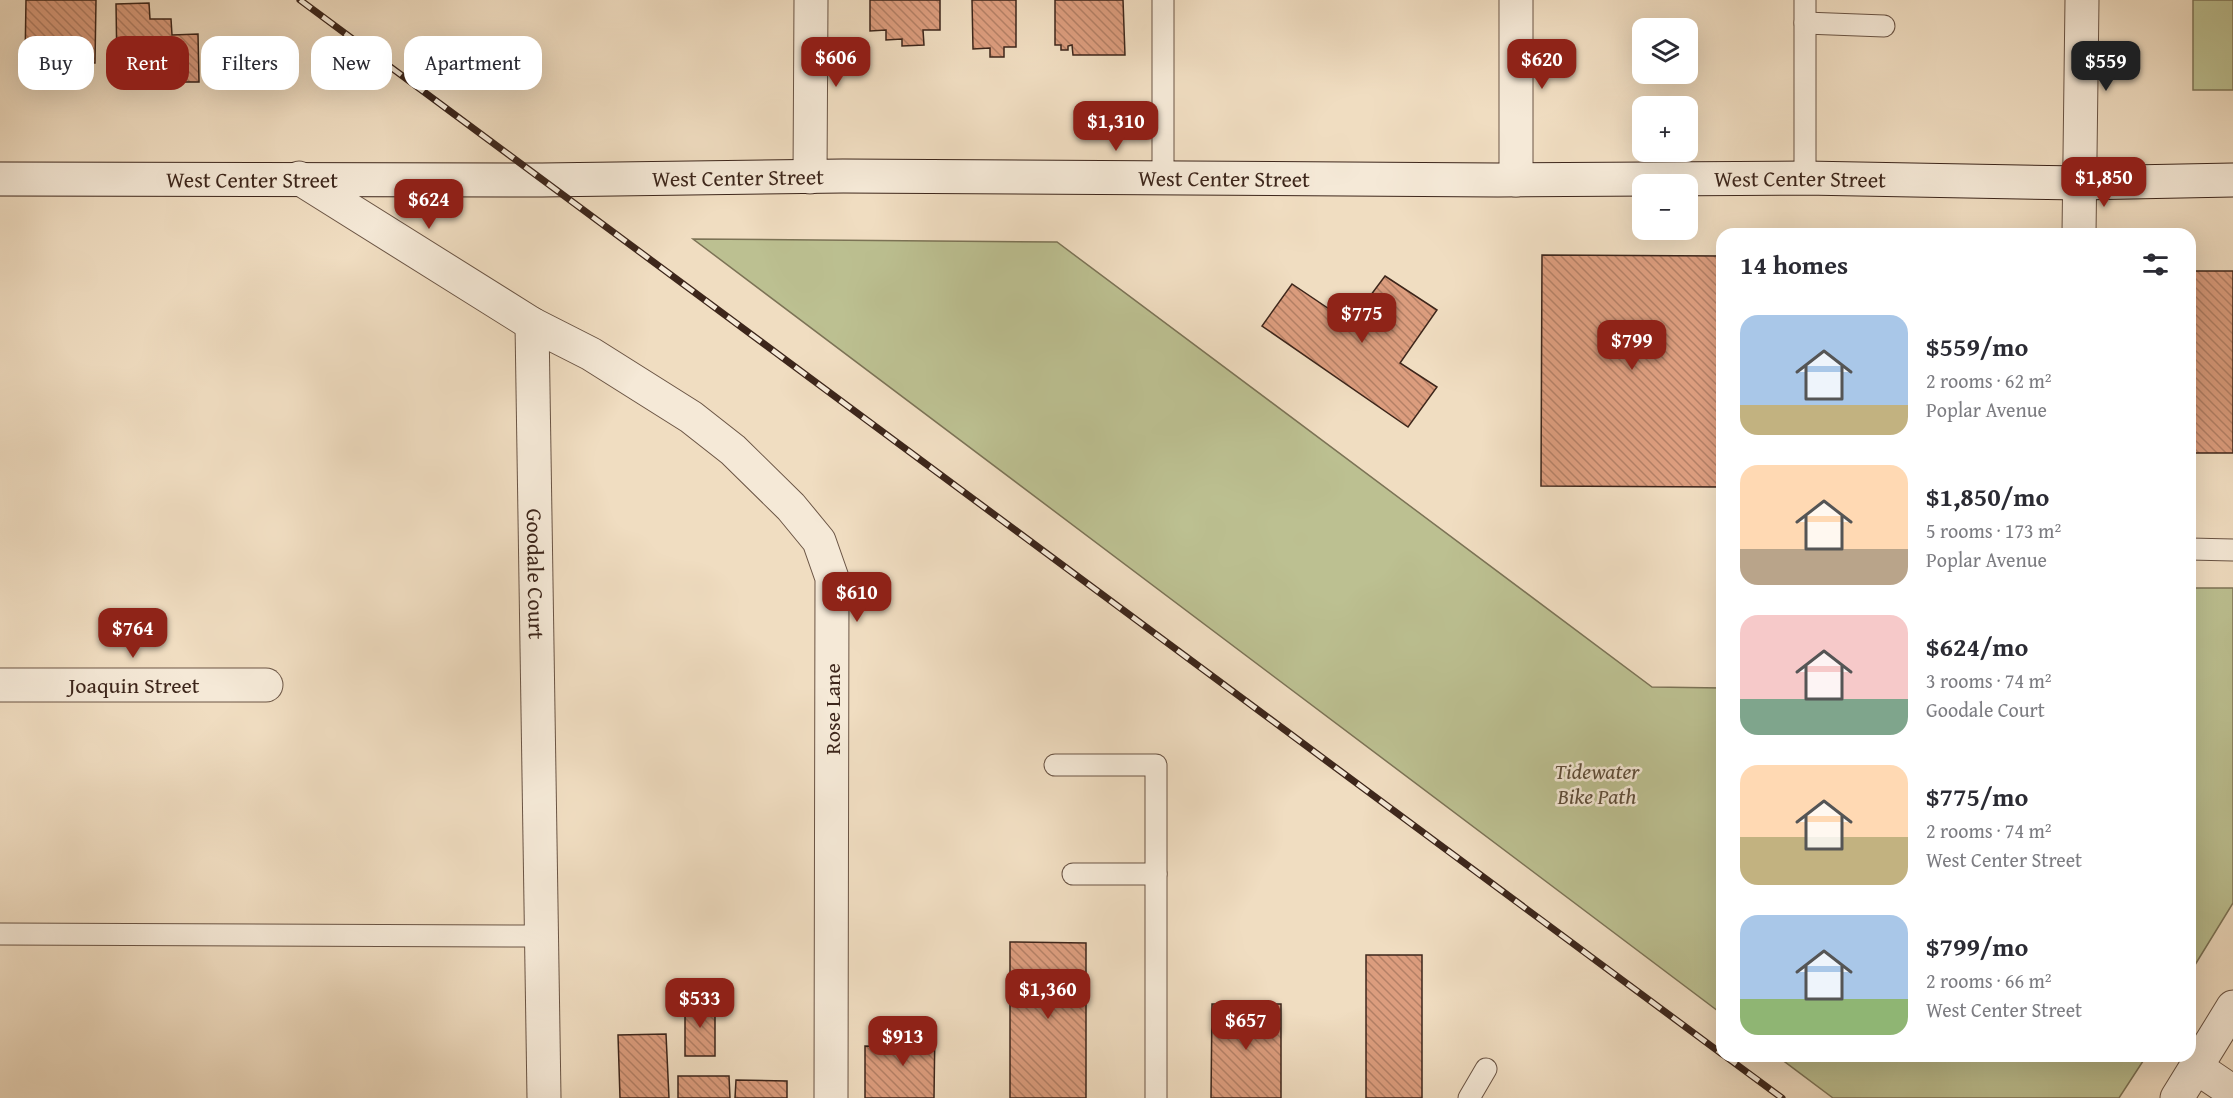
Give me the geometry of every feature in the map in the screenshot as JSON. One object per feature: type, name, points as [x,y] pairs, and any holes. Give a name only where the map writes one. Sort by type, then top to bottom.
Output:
[{"type":"street","points":[[810,177],[811,0]]},
{"type":"street","points":[[1516,0],[1516,180]]},
{"type":"street","points":[[2079,228],[2082,0]]},
{"type":"street","name":"West Center Street","points":[[0,179],[542,180],[810,177],[1516,180],[1805,178],[2079,183],[2233,180]]},
{"type":"street","points":[[299,178],[532,324]]},
{"type":"street","name":"Goodale Court","points":[[532,324],[544,1098]]},
{"type":"street","name":"Rose Lane","points":[[532,324],[591,354],[691,417],[741,458],[791,507],[819,541],[832,578],[831,1098]]},
{"type":"street","name":"Joaquin Street","points":[[0,685],[266,685]]},
{"type":"street","points":[[2177,1098],[2233,1006]]},
{"type":"street","points":[[2196,1067],[2233,1092]]},
{"type":"lane","points":[[1163,0],[1163,178]]},
{"type":"lane","points":[[1805,0],[1805,178]]},
{"type":"lane","points":[[1805,23],[1884,26]]},
{"type":"lane","points":[[2196,549],[2233,550]]},
{"type":"lane","points":[[1055,765],[1156,765],[1156,1098]]},
{"type":"lane","points":[[1073,874],[1156,874]]},
{"type":"lane","points":[[0,934],[541,936]]},
{"type":"lane","points":[[1469,1098],[1486,1069]]},
{"type":"green space","points":[[2193,0],[2233,0],[2233,90],[2193,90]]},
{"type":"green space","name":"Tidewater Bike Path","points":[[693,239],[1057,242],[1652,687],[1716,688],[1716,1009]]},
{"type":"green space","points":[[2196,588],[2233,588],[2233,903],[2196,963]]},
{"type":"green space","points":[[1785,1062],[2142,1062],[2119,1098],[1833,1098]]},
{"type":"building","points":[[26,0],[96,0],[95,63],[94,36],[25,36]]},
{"type":"building","points":[[870,0],[940,0],[940,30],[923,30],[924,45],[902,46],[902,39],[886,40],[886,30],[870,31]]},
{"type":"building","points":[[972,0],[1016,0],[1016,47],[1004,47],[1004,57],[990,57],[990,48],[973,49]]},
{"type":"building","points":[[1055,0],[1123,0],[1125,55],[1073,55],[1072,45],[1068,46],[1068,50],[1061,50],[1061,45],[1055,45]]},
{"type":"building","points":[[149,3],[150,19],[171,19],[172,35],[198,34],[199,82],[189,82],[189,36],[116,36],[116,4]]},
{"type":"building","points":[[1542,255],[1716,256],[1716,487],[1541,486]]},
{"type":"building","points":[[2196,271],[2233,271],[2233,453],[2196,453]]},
{"type":"building","points":[[1385,276],[1437,310],[1400,363],[1437,387],[1408,427],[1262,326],[1292,284],[1350,323]]},
{"type":"building","points":[[1010,942],[1086,943],[1086,1098],[1010,1098]]},
{"type":"building","points":[[1366,955],[1422,955],[1422,1098],[1366,1098]]},
{"type":"building","points":[[685,1002],[715,1002],[715,1056],[685,1056]]},
{"type":"building","points":[[1212,1004],[1281,1004],[1281,1098],[1211,1098]]},
{"type":"building","points":[[907,1024],[935,1024],[934,1098],[865,1098],[865,1046],[907,1047]]},
{"type":"building","points":[[666,1034],[669,1098],[620,1098],[618,1035]]},
{"type":"building","points":[[678,1076],[729,1076],[730,1098],[678,1098]]},
{"type":"building","points":[[736,1080],[787,1081],[787,1098],[735,1098]]},
{"type":"railway","points":[[300,0],[1716,1050]]},
{"type":"railway","points":[[1733,1062],[1782,1098]]}]
